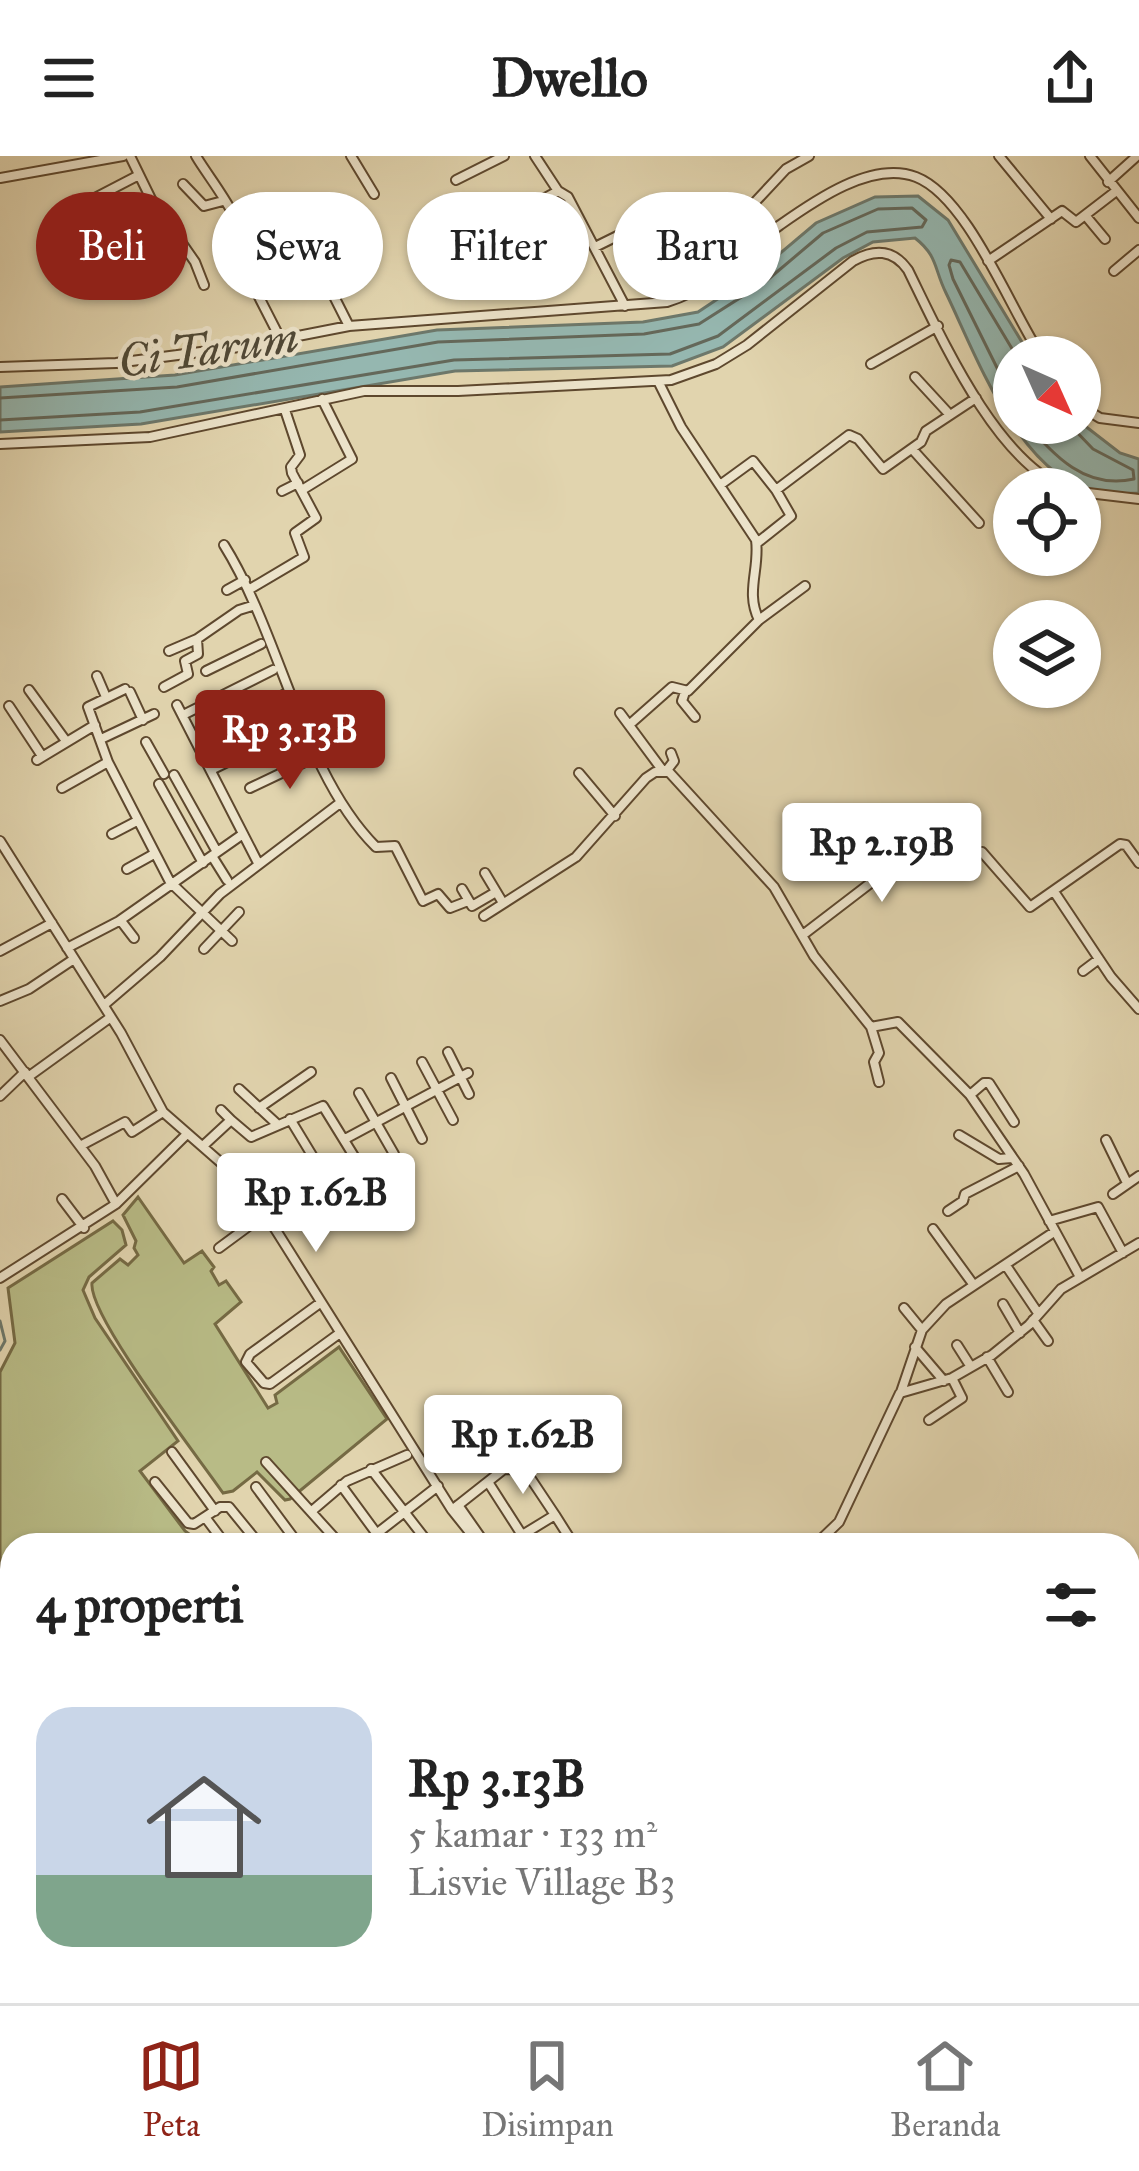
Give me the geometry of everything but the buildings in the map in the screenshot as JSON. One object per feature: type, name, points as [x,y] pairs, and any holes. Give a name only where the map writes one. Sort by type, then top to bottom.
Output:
[{"type":"street","points":[[0,178],[127,156],[157,210],[195,262],[204,285]]},
{"type":"street","points":[[196,156],[218,192]]},
{"type":"street","points":[[351,156],[373,192]]},
{"type":"street","points":[[456,180],[504,156]]},
{"type":"street","points":[[535,156],[558,191],[568,196],[625,307]]},
{"type":"street","points":[[764,192],[786,169],[808,156]]},
{"type":"street","points":[[999,156],[1051,219]]},
{"type":"street","points":[[1090,156],[1139,218]]},
{"type":"street","points":[[1108,182],[1137,156]]},
{"type":"street","points":[[106,192],[139,175]]},
{"type":"street","points":[[781,223],[823,197],[868,178],[917,177],[949,203],[1030,336]]},
{"type":"street","points":[[183,184],[204,206],[212,204]]},
{"type":"street","points":[[988,261],[1063,211],[1075,223],[1115,191]]},
{"type":"street","points":[[1085,215],[1105,239]]},
{"type":"street","points":[[595,247],[613,237]]},
{"type":"street","points":[[1114,271],[1139,250]]},
{"type":"street","points":[[0,444],[150,437],[364,391],[658,381],[716,364],[866,253],[884,253],[899,259],[976,398],[1012,452],[1031,468]]},
{"type":"street","points":[[260,300],[281,340]]},
{"type":"street","points":[[336,300],[349,326]]},
{"type":"street","points":[[0,368],[116,363],[349,326],[673,300]]},
{"type":"street","points":[[871,364],[938,326]]},
{"type":"street","points":[[915,377],[950,415]]},
{"type":"street","points":[[658,381],[681,427],[745,518],[757,543],[751,591],[759,620]]},
{"type":"street","points":[[282,491],[300,487],[352,459],[322,398]]},
{"type":"street","points":[[776,490],[849,435],[858,439],[881,470],[913,450],[926,431],[976,398]]},
{"type":"street","points":[[227,590],[304,557],[295,533],[316,515],[290,467],[300,455],[285,410]]},
{"type":"street","points":[[1101,418],[1139,423]]},
{"type":"street","points":[[913,450],[979,523]]},
{"type":"street","points":[[720,484],[753,461],[776,490],[791,516],[757,543]]},
{"type":"street","points":[[1101,495],[1139,500]]},
{"type":"street","points":[[224,544],[247,584],[340,803],[373,844],[395,846],[423,901],[436,894],[450,908],[468,901]]},
{"type":"street","points":[[695,717],[682,701],[686,692],[759,620],[806,586]]},
{"type":"street","points":[[164,687],[188,674],[175,649],[255,605]]},
{"type":"street","points":[[185,661],[198,654],[197,639]]},
{"type":"street","points":[[206,671],[261,644]]},
{"type":"street","points":[[257,861],[180,710],[273,670]]},
{"type":"street","points":[[97,676],[106,697]]},
{"type":"street","points":[[628,725],[672,687],[686,692]]},
{"type":"street","points":[[28,690],[66,741]]},
{"type":"street","points":[[143,719],[127,691],[88,707],[108,762],[170,882],[232,940]]},
{"type":"street","points":[[195,739],[285,694]]},
{"type":"street","points":[[9,706],[39,758],[95,725]]},
{"type":"street","points":[[620,713],[665,771],[691,791],[754,860],[805,934],[814,956],[872,1027],[879,1050],[874,1062],[879,1082]]},
{"type":"street","points":[[101,739],[154,714]]},
{"type":"street","points":[[211,770],[299,728]]},
{"type":"street","points":[[146,742],[169,774],[210,857]]},
{"type":"street","points":[[484,916],[576,857],[646,778],[665,771],[674,761],[671,753]]},
{"type":"street","points":[[250,788],[311,758]]},
{"type":"street","points":[[62,788],[108,762]]},
{"type":"street","points":[[579,773],[615,817]]},
{"type":"street","points":[[158,784],[227,880]]},
{"type":"street","points":[[104,1005],[160,957],[202,911],[340,803]]},
{"type":"street","points":[[112,834],[136,821]]},
{"type":"street","points":[[67,948],[119,921],[243,834]]},
{"type":"street","points":[[805,934],[928,839],[956,850]]},
{"type":"street","points":[[0,841],[104,1005],[163,1112],[235,1175],[265,1214],[438,1486],[474,1533]]},
{"type":"street","points":[[982,852],[1030,907],[1120,844],[1139,863]]},
{"type":"street","points":[[127,868],[154,854]]},
{"type":"street","points":[[484,873],[502,903]]},
{"type":"street","points":[[462,889],[474,906],[496,892]]},
{"type":"street","points":[[1055,893],[1139,1010]]},
{"type":"street","points":[[205,949],[239,912]]},
{"type":"street","points":[[119,921],[134,938]]},
{"type":"street","points":[[0,951],[52,923]]},
{"type":"street","points":[[0,1001],[29,989],[74,959]]},
{"type":"street","points":[[1083,971],[1099,959]]},
{"type":"street","points":[[0,1096],[111,1017]]},
{"type":"street","points":[[872,1027],[897,1022],[970,1095],[1016,1162],[1080,1277]]},
{"type":"street","points":[[0,1040],[80,1146],[90,1169],[116,1204]]},
{"type":"street","points":[[448,1052],[464,1075],[469,1094]]},
{"type":"street","points":[[422,1062],[453,1120]]},
{"type":"street","points":[[260,1108],[311,1072]]},
{"type":"street","points":[[345,1139],[464,1075]]},
{"type":"street","points":[[391,1078],[422,1139]]},
{"type":"street","points":[[970,1095],[988,1083],[1014,1122]]},
{"type":"street","points":[[238,1089],[278,1125]]},
{"type":"street","points":[[359,1093],[394,1154]]},
{"type":"street","points":[[221,1110],[250,1137],[323,1106],[360,1166]]},
{"type":"street","points":[[80,1146],[125,1122],[132,1132],[163,1112]]},
{"type":"street","points":[[203,1144],[231,1120]]},
{"type":"street","points":[[290,1120],[324,1174]]},
{"type":"street","points":[[0,1278],[116,1204],[186,1135]]},
{"type":"street","points":[[958,1135],[1000,1159],[1016,1162]]},
{"type":"street","points":[[1106,1140],[1127,1183]]},
{"type":"street","points":[[948,1211],[965,1194],[1016,1162]]},
{"type":"street","points":[[1113,1194],[1139,1176]]},
{"type":"street","points":[[62,1199],[84,1228]]},
{"type":"street","points":[[1049,1221],[1070,1213],[1084,1214],[1097,1206],[1123,1253]]},
{"type":"street","points":[[219,1248],[265,1214]]},
{"type":"street","points":[[933,1229],[973,1284]]},
{"type":"street","points":[[828,1533],[839,1522],[900,1393],[922,1330],[973,1284],[1007,1267],[1054,1232]]},
{"type":"street","points":[[900,1393],[948,1380],[987,1357],[1020,1333],[1061,1289],[1139,1244]]},
{"type":"street","points":[[1007,1267],[1048,1341]]},
{"type":"street","points":[[320,1303],[250,1354],[246,1362],[264,1383],[274,1383],[340,1333]]},
{"type":"street","points":[[1003,1304],[1020,1333]]},
{"type":"street","points":[[904,1308],[922,1330]]},
{"type":"street","points":[[957,1345],[970,1367]]},
{"type":"street","points":[[914,1346],[962,1398],[929,1420]]},
{"type":"street","points":[[987,1357],[1008,1392]]},
{"type":"street","points":[[172,1452],[220,1533]]},
{"type":"street","points":[[313,1510],[341,1484],[407,1455]]},
{"type":"street","points":[[266,1462],[331,1533]]},
{"type":"street","points":[[371,1469],[421,1533]]},
{"type":"street","points":[[455,1507],[504,1469],[523,1469],[566,1533]]},
{"type":"street","points":[[155,1482],[188,1523],[224,1506],[233,1509],[251,1533]]},
{"type":"street","points":[[488,1482],[521,1533]]},
{"type":"street","points":[[341,1484],[375,1533]]},
{"type":"street","points":[[377,1533],[438,1486]]},
{"type":"street","points":[[256,1487],[290,1533]]},
{"type":"street","points":[[525,1533],[555,1515]]},
{"type":"green space","points":[[138,1197],[184,1263],[202,1251],[219,1285],[226,1281],[241,1302],[215,1324],[268,1408],[277,1403],[275,1395],[339,1347],[387,1419],[290,1499],[285,1500],[257,1472],[223,1493],[107,1325],[92,1283],[120,1259],[128,1265],[138,1255],[123,1215]]},
{"type":"green space","points":[[113,1221],[122,1230],[126,1245],[89,1277],[83,1290],[95,1318],[178,1441],[140,1471],[188,1533],[0,1533],[0,1372],[15,1343],[8,1288]]},
{"type":"water","points":[[918,196],[948,220],[1018,336],[993,336],[993,390],[932,257],[915,238],[873,242],[843,258],[723,347],[672,366],[455,371],[141,424],[0,432],[0,387],[175,375],[437,330],[643,322],[698,312],[716,300],[781,300],[781,253],[816,223],[875,197]]},
{"type":"water","points":[[1101,438],[1120,453],[1139,459],[1139,493],[1101,493],[1101,468],[1047,466],[1028,444],[1101,444]]},
{"type":"waterway","points":[[0,1321],[5,1341],[0,1350]]},
{"type":"water label","name":"Ci Tarum","points":[[208,349]]}]
